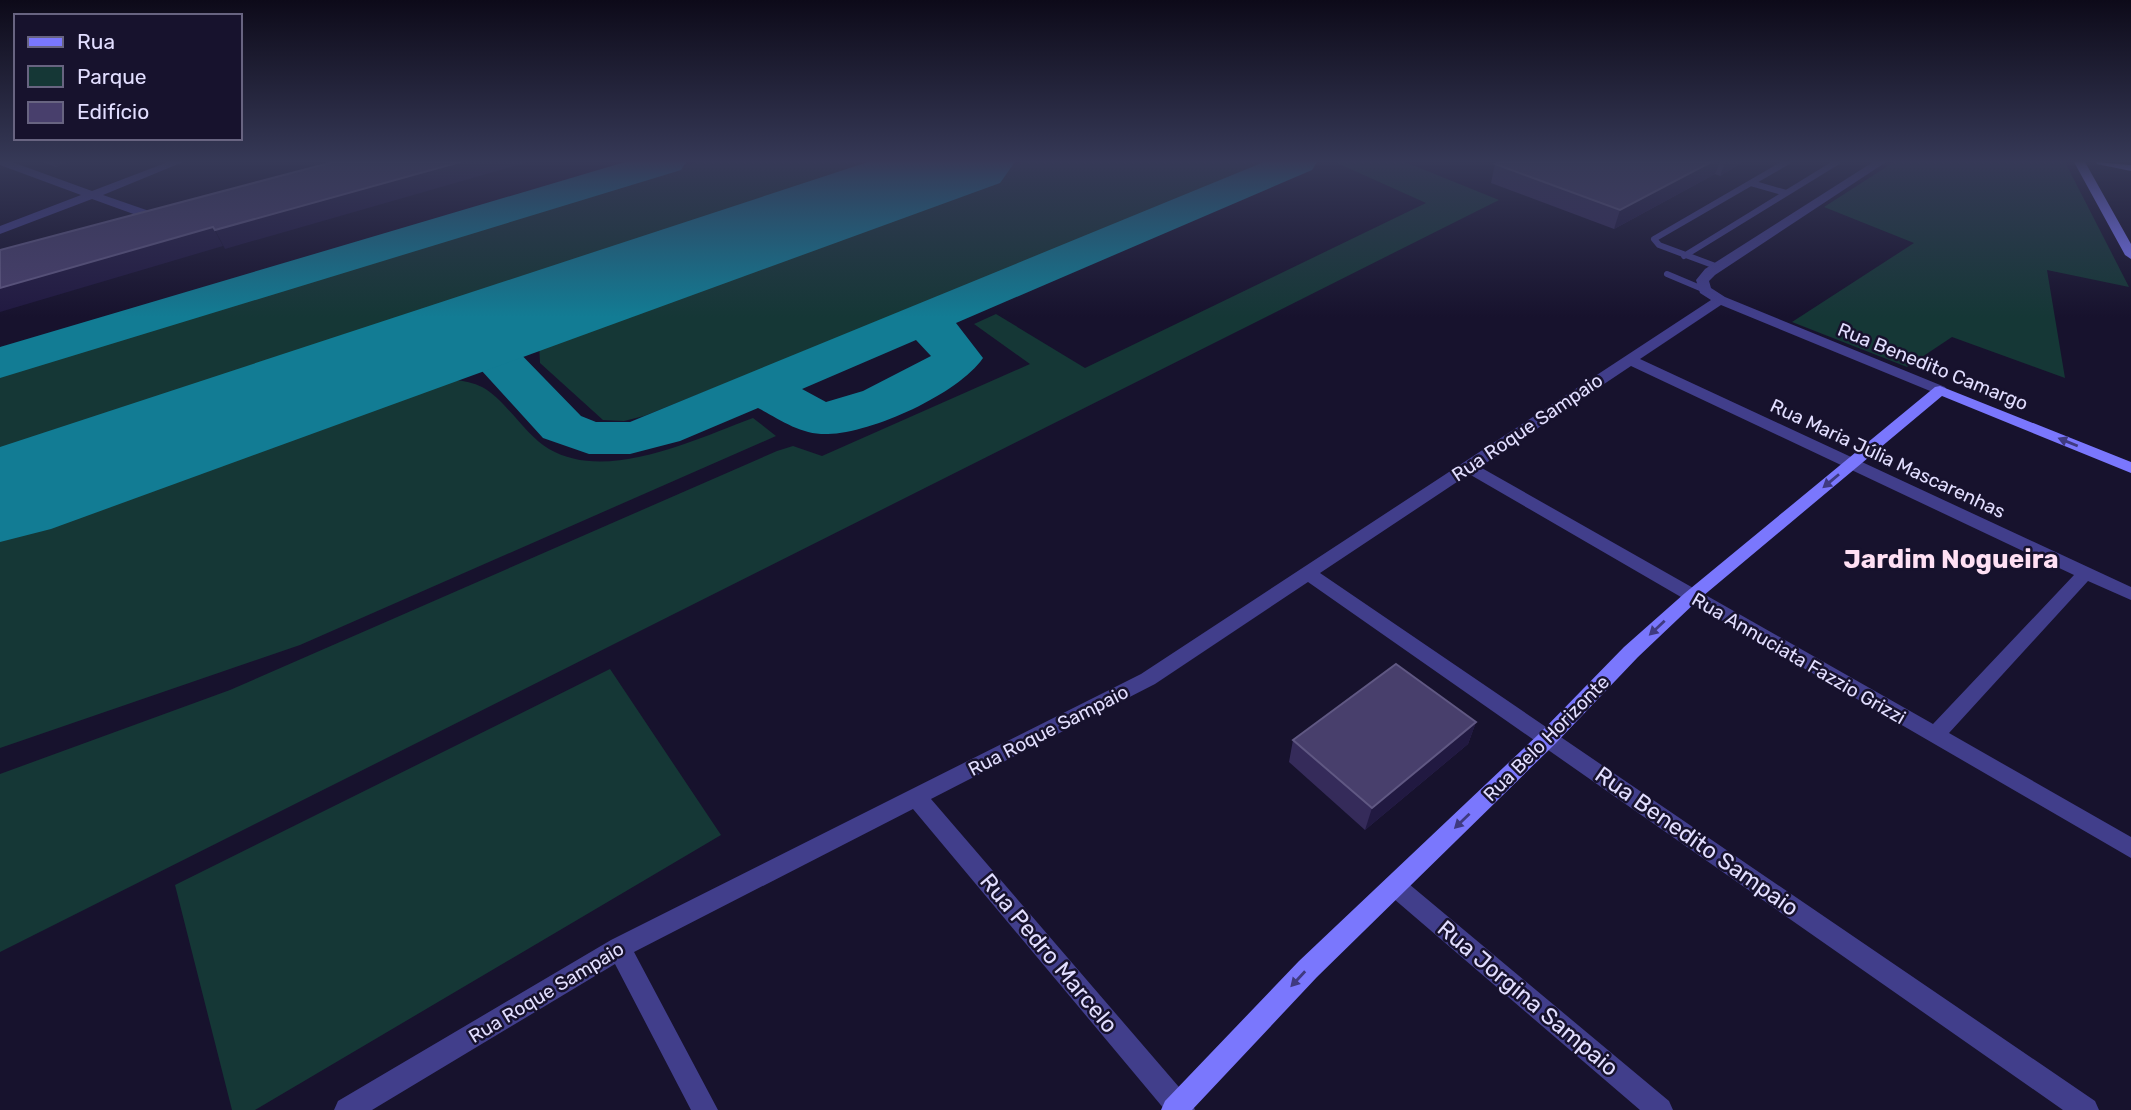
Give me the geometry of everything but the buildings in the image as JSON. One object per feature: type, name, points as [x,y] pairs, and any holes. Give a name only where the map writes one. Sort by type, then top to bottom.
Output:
[{"type":"street","points":[[0,230],[43,214]]},
{"type":"street","points":[[144,214],[153,217],[176,215]]},
{"type":"street","points":[[1705,290],[1703,280],[1718,267],[1801,214]]},
{"type":"street","points":[[2108,214],[2131,254]]},
{"type":"street","name":"Rua Benedito Camargo","points":[[1705,290],[1720,300],[2131,468]]},
{"type":"street","name":"Rua Roque Sampaio","points":[[346,1110],[619,948],[1148,679],[1720,300]]},
{"type":"street","name":"Rua Maria Júlia Mascarenhas","points":[[1628,359],[2131,594]]},
{"type":"street","name":"Rua Belo Horizonte","points":[[1178,1109],[1308,969],[1548,738],[1632,652],[1692,597],[1940,390]]},
{"type":"street","name":"Rua Annuciata Fazzio Grizzi","points":[[1467,466],[2131,848]]},
{"type":"street","name":"Rua Benedito Sampaio","points":[[1307,573],[2085,1110]]},
{"type":"street","points":[[1935,735],[2086,573]]},
{"type":"street","name":"Rua Pedro Marcelo","points":[[915,796],[1178,1109]]},
{"type":"street","name":"Rua Jorgina Sampaio","points":[[1395,886],[1660,1110]]},
{"type":"street","points":[[619,948],[705,1110]]},
{"type":"lane","points":[[1698,214],[1654,239],[1659,245],[1684,256],[1718,267]]},
{"type":"lane","points":[[1684,256],[1752,214]]},
{"type":"lane","points":[[146,226],[176,215]]},
{"type":"lane","points":[[1667,274],[1705,290]]},
{"type":"green space","points":[[527,214],[772,214],[0,476],[0,374]]},
{"type":"green space","points":[[879,214],[1150,214],[644,416],[624,421],[603,420],[540,363],[539,343],[551,332]]},
{"type":"green space","points":[[1404,214],[1471,214],[0,952],[0,774],[230,690],[777,451],[793,446],[822,456],[1030,364],[974,324],[996,314],[1085,368]]},
{"type":"green space","points":[[1841,214],[2092,214],[2129,287],[2047,270],[2065,378],[1952,337],[1907,367],[1792,322],[1914,243]]},
{"type":"green space","points":[[425,377],[461,381],[482,387],[499,400],[540,443],[572,458],[624,460],[679,446],[753,418],[776,436],[300,645],[0,748],[0,528]]},
{"type":"green space","points":[[610,669],[721,835],[255,1110],[232,1110],[175,885]]},
{"type":"taxiway","points":[[0,363],[495,214]]},
{"type":"taxiway","points":[[435,346],[475,344],[488,348],[562,427],[589,438],[630,438],[661,430],[1175,214]]},
{"type":"taxiway","points":[[757,390],[774,395],[811,416],[826,418],[844,416],[882,402],[949,367],[958,358],[953,348],[931,325],[937,314]]},
{"type":"runway","points":[[0,496],[816,214]]},
{"type":"district","name":"Jardim Nogueira","points":[[1951,559]]}]
